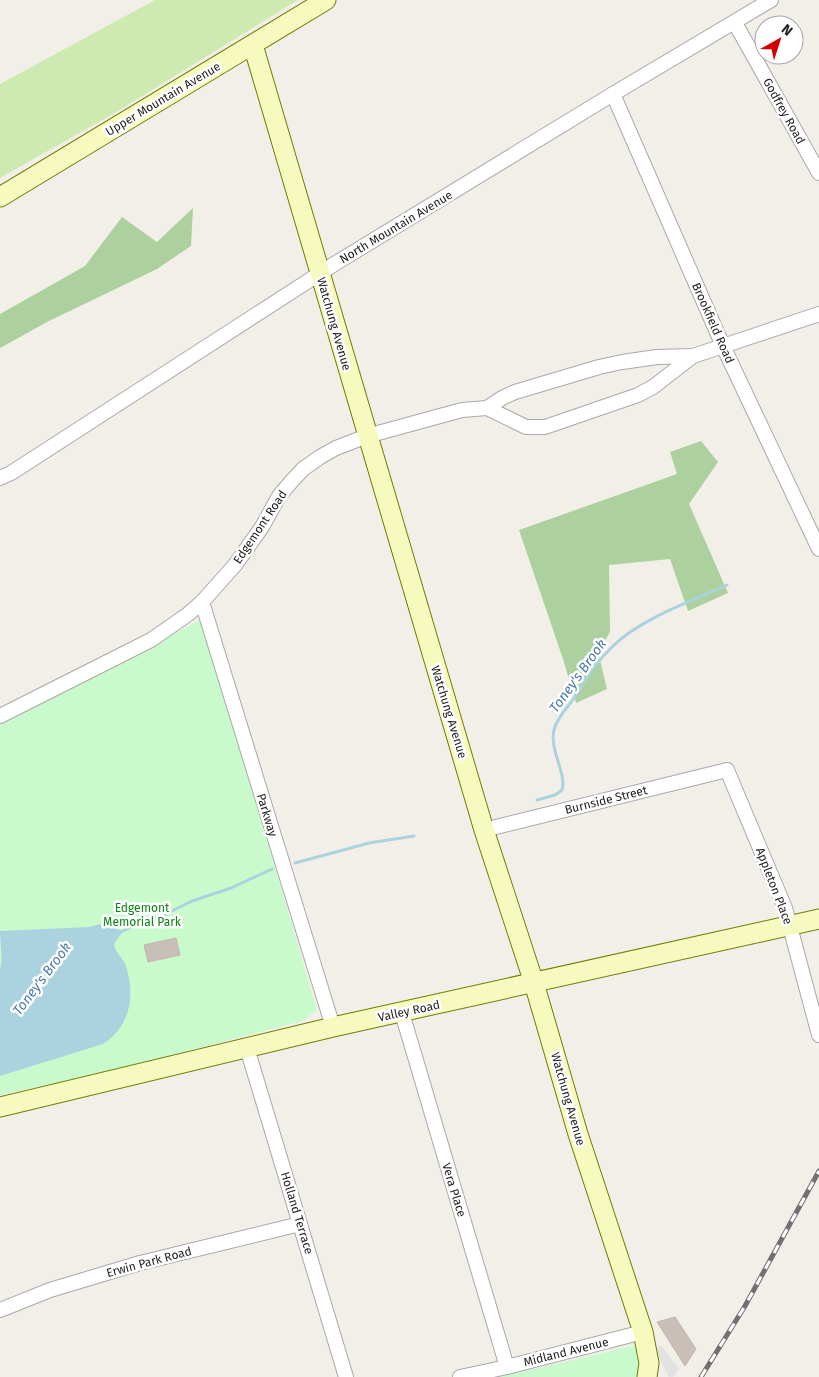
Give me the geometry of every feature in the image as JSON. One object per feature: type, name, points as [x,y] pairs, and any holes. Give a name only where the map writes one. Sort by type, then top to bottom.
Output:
[{"type":"street","name":"Upper Mountain Avenue","points":[[0,198],[326,0]]},
{"type":"street","name":"North Mountain Avenue","points":[[0,478],[11,473],[320,274],[612,94],[771,0]]},
{"type":"street","name":"Godfrey Road","points":[[735,23],[819,171]]},
{"type":"street","name":"Watchung Avenue","points":[[253,45],[484,830],[534,983],[578,1134],[643,1332],[649,1363],[648,1377]]},
{"type":"street","name":"Brookfield Road","points":[[612,94],[723,346],[819,548]]},
{"type":"street","name":"Edgemont Road","points":[[0,716],[151,640],[171,628],[202,602],[235,565],[258,534],[279,496],[303,469],[336,448],[367,436],[462,410],[487,408],[502,398],[516,392],[598,367],[657,357],[693,356],[819,314]]},
{"type":"street","name":"Edgemont Road","points":[[487,408],[526,427],[545,427],[638,395],[652,387],[693,356]]},
{"type":"street","name":"Parkway","points":[[202,602],[333,1028]]},
{"type":"street","name":"Burnside Street","points":[[484,830],[727,770]]},
{"type":"street","name":"Appleton Place","points":[[727,770],[785,908],[819,1035]]},
{"type":"street","name":"Valley Road","points":[[0,1107],[333,1028],[819,919]]},
{"type":"street","name":"Vera Place","points":[[402,1013],[507,1367]]},
{"type":"street","name":"Holland Terrace","points":[[247,1048],[346,1377]]},
{"type":"street","name":"Erwin Park Road","points":[[0,1310],[50,1290],[140,1263],[300,1224]]},
{"type":"street","name":"Midland Avenue","points":[[460,1377],[507,1367],[643,1332]]},
{"type":"green space","points":[[155,0],[298,0],[113,114],[0,178],[0,84]]},
{"type":"green space","points":[[193,208],[191,246],[157,269],[47,322],[0,348],[0,314],[85,266],[122,217],[157,242]]},
{"type":"green space","points":[[701,441],[718,462],[689,504],[728,593],[688,611],[670,559],[609,565],[610,632],[598,652],[607,689],[576,703],[519,530],[677,474],[670,452]]},
{"type":"green space","name":"Edgemont Memorial Park","points":[[202,619],[317,1010],[302,1021],[110,1071],[0,1095],[0,725]]},
{"type":"green space","points":[[637,1345],[642,1377],[500,1377]]},
{"type":"shaded area","points":[[661,1345],[679,1369],[673,1377],[669,1377],[655,1350]]},
{"type":"water","points":[[101,924],[123,931],[114,944],[125,964],[130,987],[130,998],[129,1008],[120,1028],[103,1044],[0,1076],[0,931],[89,927]]},
{"type":"building","points":[[176,938],[180,955],[148,962],[144,945]]},
{"type":"building","points":[[675,1317],[696,1349],[685,1366],[657,1322]]},
{"type":"waterway","name":"Toney's Brook","points":[[537,800],[555,795],[562,790],[562,777],[553,737],[555,726],[587,677],[602,658],[624,636],[637,627],[667,611],[727,585]]},
{"type":"waterway","name":"Toney's Brook","points":[[295,863],[369,843],[414,836]]},
{"type":"waterway","name":"Toney's Brook","points":[[121,932],[141,922],[162,916],[192,901],[231,888],[272,869]]},
{"type":"railway","points":[[701,1377],[745,1306],[819,1171]]}]
